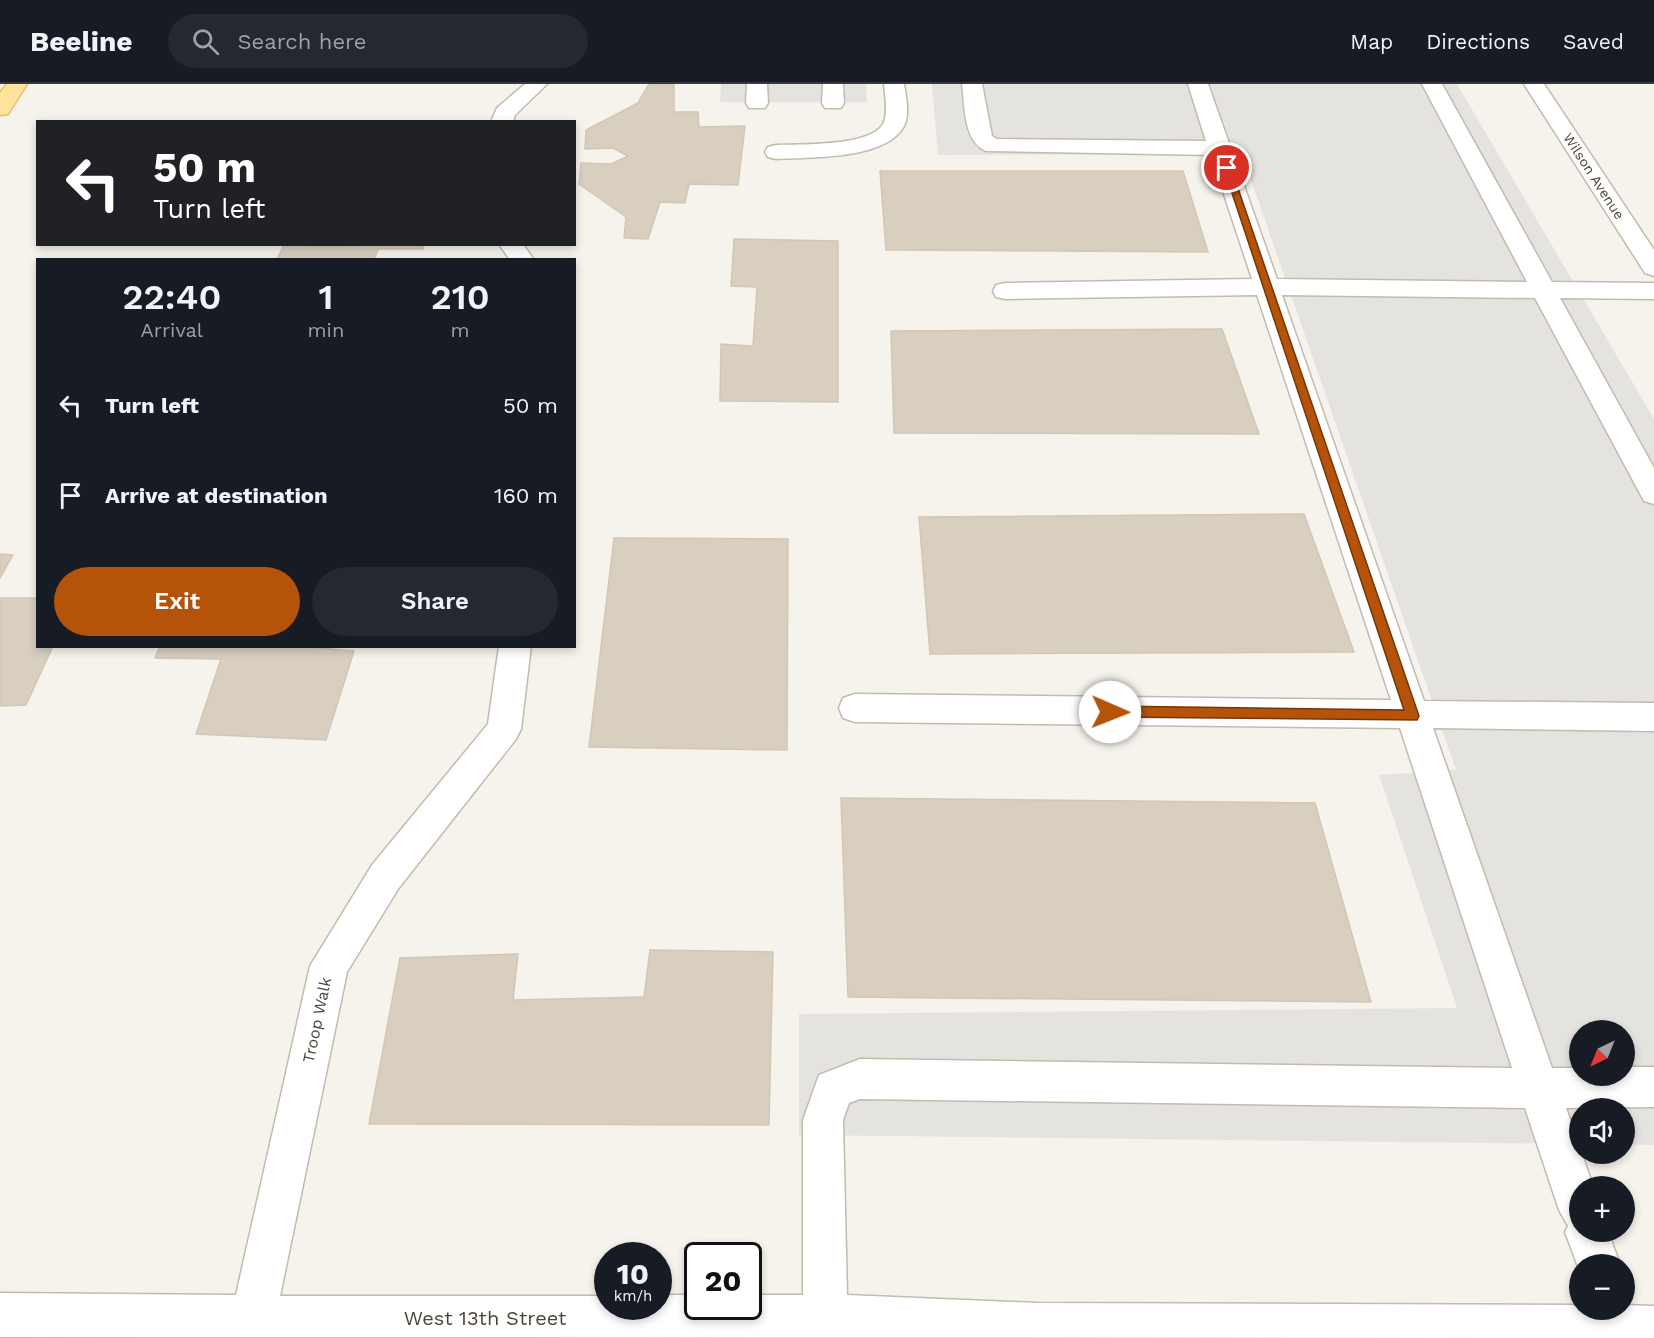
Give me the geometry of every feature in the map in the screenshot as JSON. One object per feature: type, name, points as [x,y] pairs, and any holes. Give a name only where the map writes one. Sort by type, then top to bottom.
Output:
[{"type":"main road","points":[[0,109],[16,84]]},
{"type":"street","points":[[503,120],[505,113],[537,84]]},
{"type":"street","points":[[776,152],[850,147],[883,136],[892,129],[895,121],[894,84]]},
{"type":"street","points":[[972,84],[981,136],[984,142],[994,146],[1220,148]]},
{"type":"street","points":[[1198,84],[1569,1177]]},
{"type":"street","points":[[1432,84],[1654,494]]},
{"type":"street","name":"Wilson Avenue","points":[[1534,84],[1654,268]]},
{"type":"street","points":[[1005,291],[1267,287],[1654,291]]},
{"type":"street","name":"Troop Walk","points":[[251,1328],[329,966],[385,876],[504,729],[515,648]]},
{"type":"street","points":[[855,708],[1654,717]]},
{"type":"street","points":[[825,1317],[824,1120],[833,1089],[860,1079],[1539,1088],[1654,1087]]},
{"type":"street","name":"West 13th Street","points":[[0,1315],[251,1328],[390,1328],[825,1317],[1038,1331],[1628,1322]]},
{"type":"shaded area","points":[[721,84],[866,84],[867,102],[720,102]]},
{"type":"shaded area","points":[[932,84],[1457,84],[1654,419],[1654,1145],[1635,1144],[1635,1098],[1569,1098],[1569,1144],[799,1135],[799,1014],[1457,1008],[1379,775],[1456,770],[1242,154],[938,155]]},
{"type":"building","points":[[649,84],[674,84],[674,112],[698,112],[699,127],[745,126],[738,185],[689,184],[685,203],[660,202],[648,239],[624,238],[626,217],[579,184],[581,163],[611,164],[628,156],[613,148],[585,149],[586,130],[638,103]]},
{"type":"building","points":[[880,171],[1183,171],[1208,252],[886,250]]},
{"type":"building","points":[[734,239],[838,241],[838,402],[720,401],[721,344],[753,346],[757,287],[731,286]]},
{"type":"building","points":[[283,246],[424,246],[423,249],[378,249],[375,258],[278,258]]},
{"type":"building","points":[[1222,329],[1259,434],[894,433],[891,331]]},
{"type":"building","points":[[1304,514],[1354,652],[930,654],[919,517]]},
{"type":"building","points":[[614,538],[788,539],[787,750],[589,747]]},
{"type":"building","points":[[0,554],[13,555],[0,578]]},
{"type":"building","points":[[0,598],[36,598],[36,648],[52,648],[26,705],[0,706]]},
{"type":"building","points":[[159,648],[317,648],[354,651],[326,740],[196,734],[221,659],[155,658]]},
{"type":"building","points":[[841,798],[1315,803],[1371,1002],[848,997]]},
{"type":"building","points":[[650,950],[773,952],[769,1125],[369,1124],[400,958],[518,954],[513,1000],[644,997]]},
{"type":"route","points":[[1110,712],[1412,716],[1227,168]]}]
